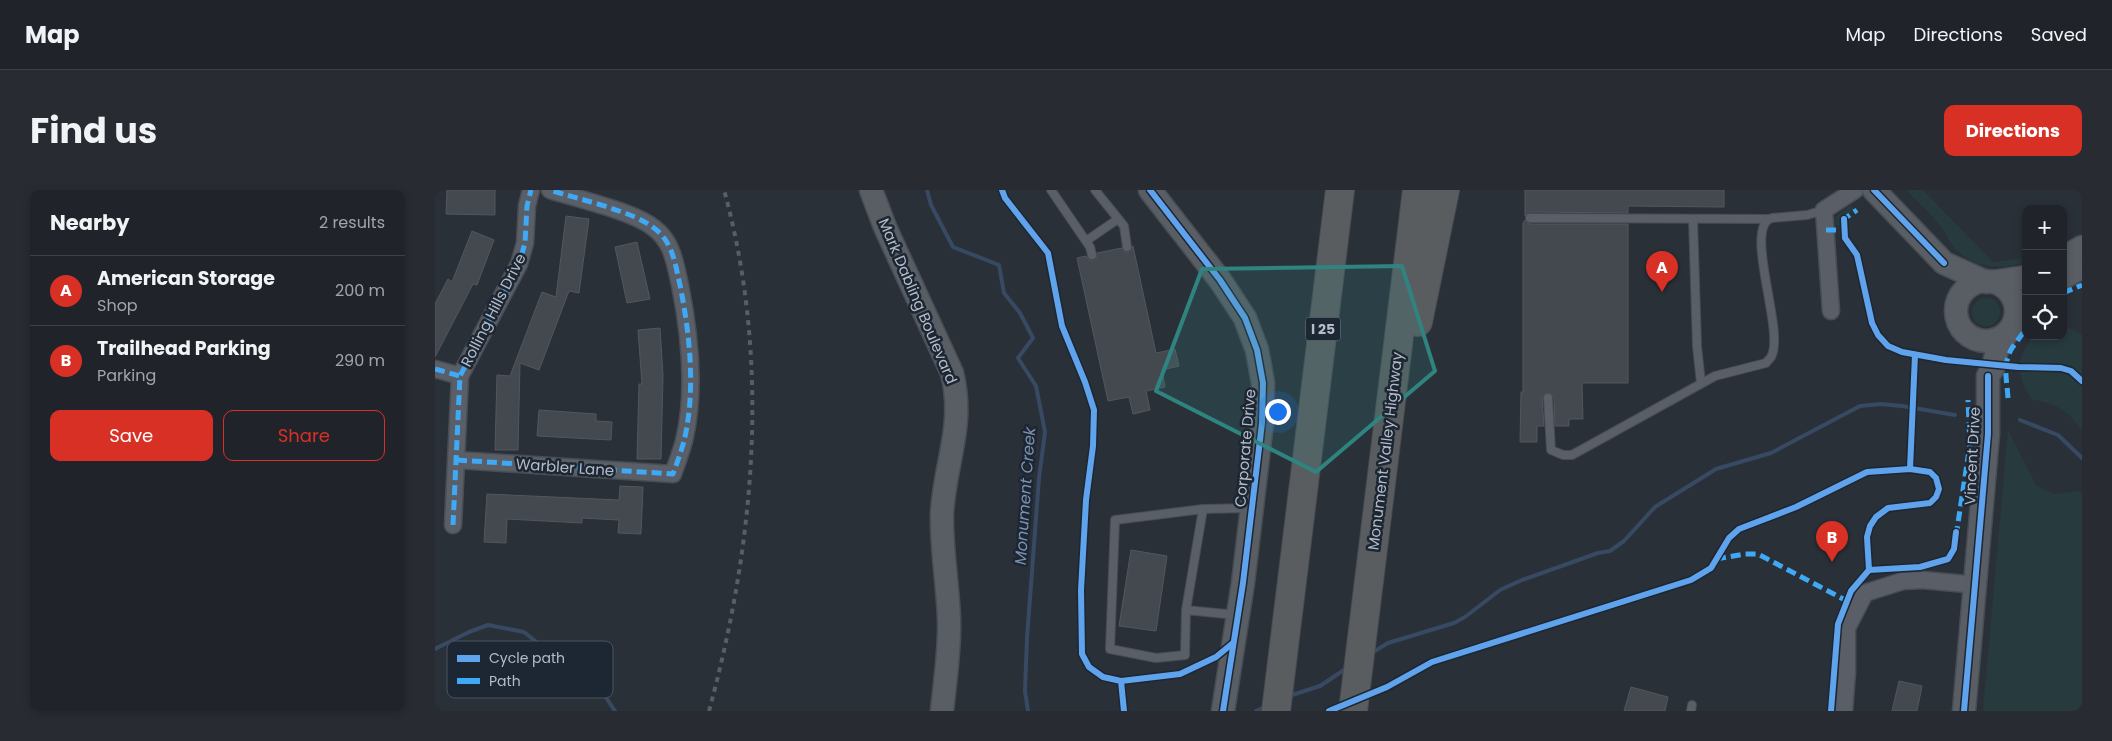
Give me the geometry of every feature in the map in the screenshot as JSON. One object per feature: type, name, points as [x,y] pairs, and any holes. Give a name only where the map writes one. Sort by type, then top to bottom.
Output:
[{"type":"highway","points":[[1306,468],[1310,335],[1322,190]]},
{"type":"highway","name":"I 25","points":[[1276,711],[1340,190]]},
{"type":"highway","name":"Monument Valley Highway","points":[[1353,711],[1417,190]]},
{"type":"highway","points":[[1384,464],[1412,356],[1445,190]]},
{"type":"street","name":"Rolling Hills Drive","points":[[453,526],[460,376],[519,264],[525,244],[527,206],[531,190]]},
{"type":"street","name":"Warbler Lane","points":[[457,460],[673,474],[684,440],[689,402],[690,358],[685,310],[673,254],[665,238],[654,228],[637,218],[550,190]]},
{"type":"street","name":"Mark Dabling Boulevard","points":[[871,190],[885,228],[952,373],[956,390],[958,411],[945,480],[942,517],[949,622],[942,711]]},
{"type":"street","name":"Corporate Drive","points":[[1150,190],[1220,280],[1245,318],[1257,350],[1263,383],[1262,423],[1252,508],[1223,711]]},
{"type":"street","points":[[1831,311],[1824,210],[1855,190]]},
{"type":"street","points":[[1874,190],[1944,263],[1989,282],[1999,284],[2021,307],[2007,333],[1986,341],[1971,337],[1960,326],[1957,310],[1958,303],[1965,290],[1979,282],[1989,282],[2022,278]]},
{"type":"street","points":[[2067,256],[2082,247]]},
{"type":"street","points":[[1944,263],[1958,303]]},
{"type":"street","points":[[2067,276],[2082,267]]},
{"type":"street","name":"Vincent Drive","points":[[1964,711],[1976,585],[1987,434],[1988,376],[2007,333]]},
{"type":"street","name":"Vincent Drive","points":[[1971,337],[1982,368],[1988,376]]},
{"type":"street","points":[[435,369],[460,376]]},
{"type":"street","points":[[1844,711],[1847,672],[1847,628],[1865,593],[1903,580],[1976,585]]},
{"type":"lane","points":[[1051,190],[1086,241],[1092,254]]},
{"type":"lane","points":[[1095,190],[1124,226],[1127,247]]},
{"type":"lane","points":[[1530,218],[1767,220],[1807,215],[1824,210]]},
{"type":"lane","points":[[1086,241],[1118,219]]},
{"type":"lane","points":[[1693,220],[1697,346],[1701,383]]},
{"type":"lane","points":[[1548,398],[1551,450],[1563,455],[1572,455],[1715,376],[1765,363],[1771,357],[1773,333],[1761,232],[1767,220]]},
{"type":"lane","points":[[1203,510],[1186,610],[1185,655],[1156,658],[1110,649],[1115,520],[1203,510],[1252,508]]},
{"type":"lane","points":[[1186,610],[1238,616]]},
{"type":"highlighted area","points":[[1402,266],[1435,371],[1316,472],[1156,391],[1202,269]]},
{"type":"green space","points":[[1906,190],[1923,190],[1993,262],[2022,258],[2022,263],[1998,267],[1989,266],[1963,256],[1954,248],[1944,231]]},
{"type":"green space","points":[[1850,205],[1854,209],[1843,218],[1843,226],[1835,225],[1836,216]]},
{"type":"green space","points":[[1986,298],[1996,302],[2000,312],[1996,322],[1986,326],[1976,322],[1972,312],[1976,302]]},
{"type":"green space","points":[[2067,326],[2082,335],[2082,432],[2072,418],[2061,409],[2031,399],[2023,382],[2020,367],[2023,353],[2031,340],[2067,340]]},
{"type":"green space","points":[[2008,430],[2036,485],[2053,494],[2080,491],[2082,494],[2082,711],[1983,711]]},
{"type":"building","points":[[447,190],[495,190],[495,215],[446,214]]},
{"type":"building","points":[[1525,190],[1724,190],[1724,207],[1628,206],[1628,213],[1530,212],[1525,216]]},
{"type":"building","points":[[566,216],[589,219],[579,293],[569,291],[539,370],[520,363],[518,450],[495,450],[497,375],[510,376],[542,292],[556,297]]},
{"type":"building","points":[[1525,220],[1530,224],[1628,224],[1628,383],[1582,383],[1583,419],[1569,419],[1569,426],[1555,426],[1554,397],[1550,393],[1545,394],[1542,398],[1544,426],[1537,426],[1537,442],[1520,442],[1521,392],[1523,392],[1523,223]]},
{"type":"building","points":[[472,231],[494,240],[477,285],[473,284],[435,357],[435,304],[448,279],[452,282]]},
{"type":"building","points":[[637,242],[650,299],[627,303],[615,247]]},
{"type":"building","points":[[1133,246],[1156,353],[1175,349],[1179,366],[1162,370],[1165,387],[1146,391],[1150,410],[1133,414],[1129,397],[1108,401],[1077,258],[1086,256],[1093,261],[1096,259],[1097,253],[1122,248],[1124,252],[1128,252]]},
{"type":"building","points":[[660,328],[663,376],[661,459],[637,459],[639,384],[642,384],[638,330]]},
{"type":"building","points":[[539,410],[596,414],[596,421],[612,422],[611,440],[537,436]]},
{"type":"building","points":[[620,486],[643,487],[641,534],[618,533],[619,520],[582,518],[582,523],[507,519],[506,543],[484,542],[487,494],[619,500]]},
{"type":"building","points":[[1131,550],[1167,556],[1156,631],[1119,626]]},
{"type":"building","points":[[1899,681],[1922,686],[1917,711],[1892,711]]},
{"type":"building","points":[[1631,687],[1668,697],[1665,711],[1624,711]]},
{"type":"waterway","name":"Monument Creek","points":[[927,190],[931,205],[953,247],[999,265],[1004,293],[1020,313],[1033,338],[1018,358],[1036,386],[1045,432],[1039,478],[1027,638],[1025,691],[1028,711]]},
{"type":"waterway","points":[[1370,654],[1388,643],[1454,623],[1465,617],[1500,590],[1522,580],[1598,553],[1610,551],[1624,541],[1655,507],[1716,469],[1771,453],[1860,406],[1881,404],[1955,415]]},
{"type":"waterway","points":[[2020,420],[2058,435],[2082,458]]},
{"type":"waterway","points":[[451,641],[488,625],[524,632],[535,641]]},
{"type":"waterway","points":[[435,649],[447,643]]},
{"type":"waterway","points":[[1289,696],[1320,686],[1347,668]]},
{"type":"waterway","points":[[606,698],[615,711]]},
{"type":"waterway","points":[[1256,711],[1267,706]]},
{"type":"railway","points":[[709,711],[725,647],[737,582],[746,517],[751,451],[752,385],[748,319],[739,254],[724,190]]},
{"type":"marked path","points":[[453,525],[460,376],[519,264],[525,243],[527,206],[531,190]]},
{"type":"marked path","points":[[457,460],[673,474],[679,458],[688,422],[691,383],[689,343],[684,304],[675,261],[669,247],[654,228],[633,216],[550,190]]},
{"type":"marked path","points":[[1844,222],[1844,219],[1857,210]]},
{"type":"marked path","points":[[1826,230],[1845,230]]},
{"type":"marked path","points":[[2067,291],[2082,285]]},
{"type":"marked path","points":[[2008,398],[2007,360],[2012,348],[2022,334]]},
{"type":"marked path","points":[[435,369],[460,376]]},
{"type":"marked path","points":[[1956,536],[1970,444],[1968,400]]},
{"type":"marked path","points":[[1716,559],[1745,554],[1758,554],[1847,601]]},
{"type":"cycle path","points":[[1002,190],[1005,198],[1048,253],[1062,326],[1085,382],[1094,410],[1093,446],[1086,500],[1081,590],[1082,654],[1089,667],[1103,677],[1121,681],[1124,711]]},
{"type":"cycle path","points":[[1150,190],[1220,280],[1245,318],[1257,350],[1263,383],[1262,423],[1243,583],[1223,711]]},
{"type":"cycle path","points":[[1874,190],[1944,263]]},
{"type":"cycle path","points":[[1844,219],[1845,238],[1857,255],[1872,323],[1878,335],[1888,346],[1902,352],[1946,360],[2018,367],[2061,368],[2071,371],[2082,381]]},
{"type":"cycle path","points":[[1910,469],[1915,355]]},
{"type":"cycle path","points":[[1964,711],[1988,434],[1988,376]]},
{"type":"cycle path","points":[[1329,711],[1387,687],[1432,662],[1691,580],[1711,568],[1729,538],[1739,529],[1796,507],[1867,472],[1910,469],[1930,472],[1936,478],[1939,489],[1936,497],[1930,503],[1888,508],[1876,517],[1870,526],[1867,537],[1869,570]]},
{"type":"cycle path","points":[[1831,711],[1838,624],[1851,591],[1869,570],[1920,567],[1948,559],[1954,549],[1956,532]]},
{"type":"cycle path","points":[[1121,681],[1180,674],[1216,657],[1233,643]]},
{"type":"place","name":"American Storage","points":[[1662,292]]},
{"type":"place","name":"Trailhead Parking","points":[[1832,562]]}]
